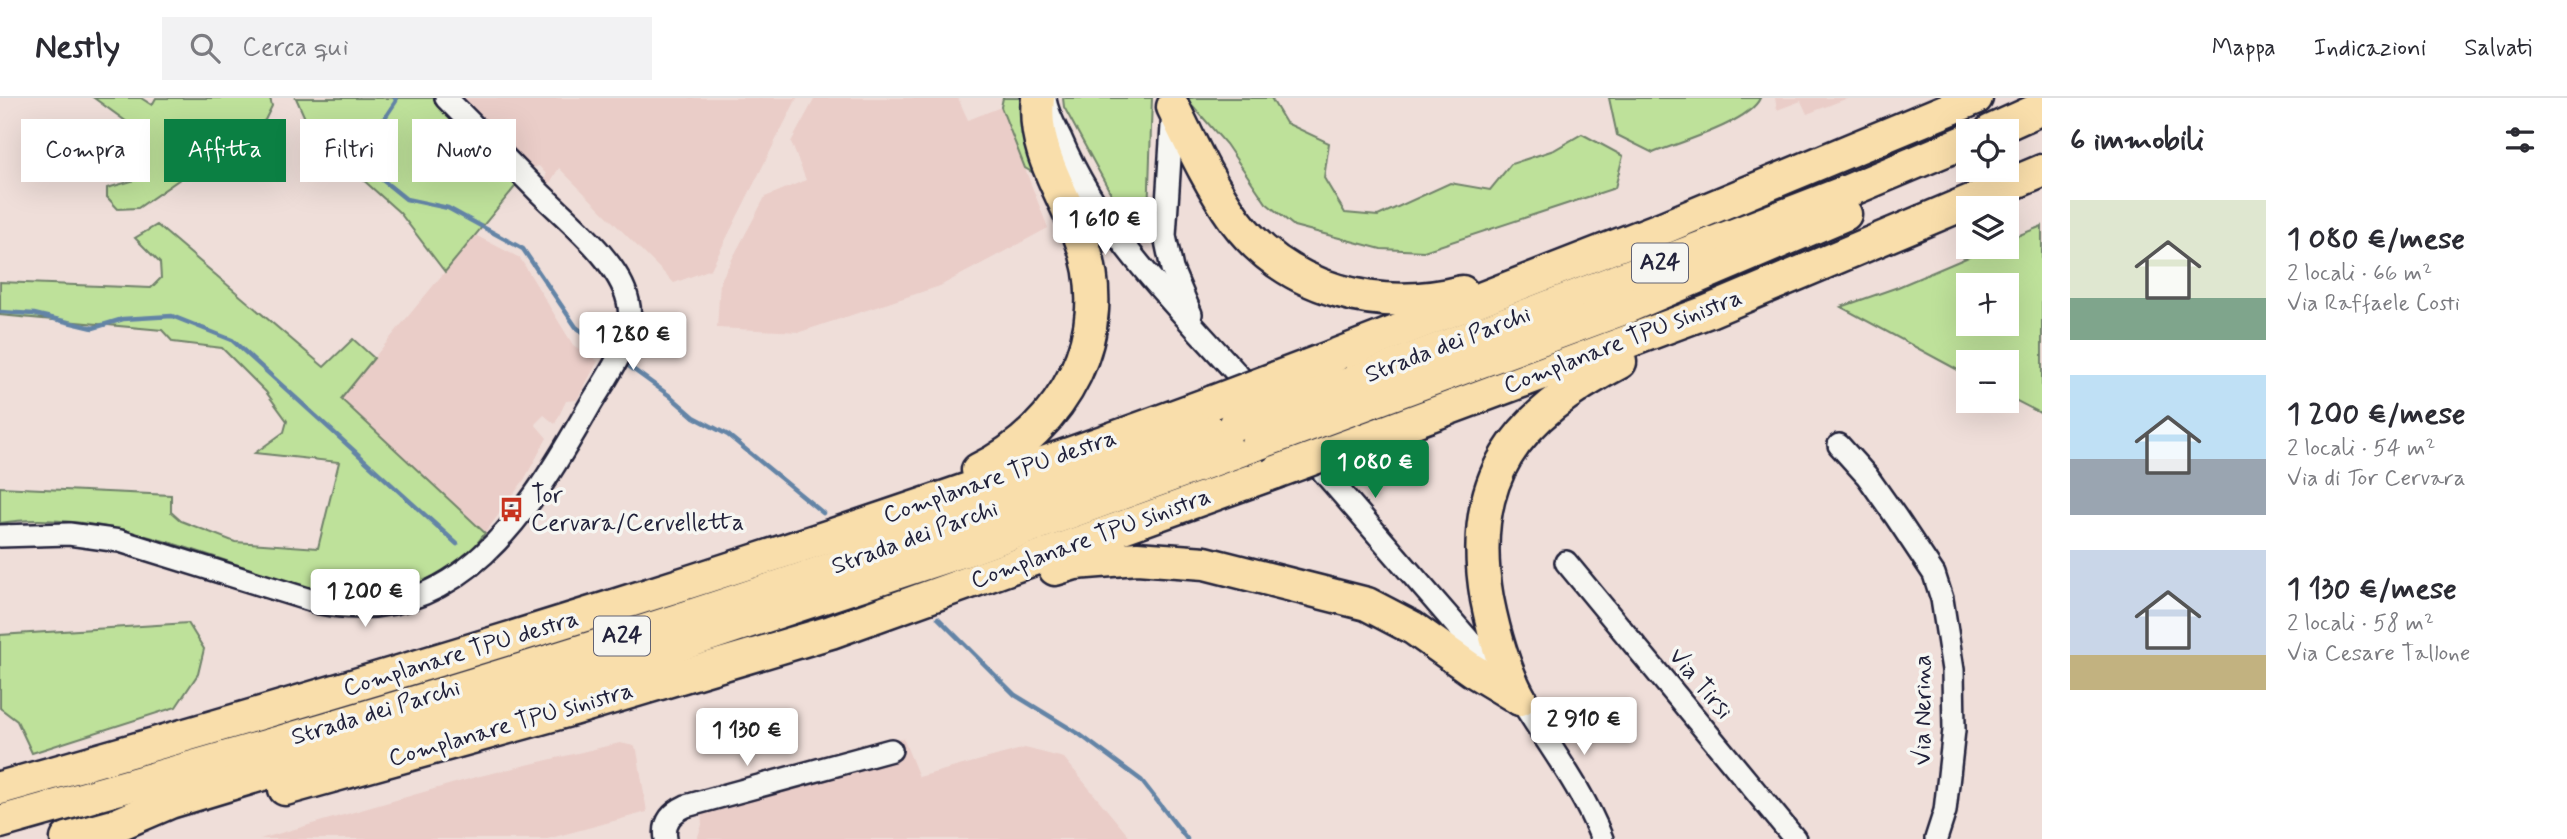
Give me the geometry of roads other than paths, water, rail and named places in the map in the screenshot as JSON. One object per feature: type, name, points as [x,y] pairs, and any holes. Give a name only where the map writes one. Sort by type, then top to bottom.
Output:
[{"type":"highway","points":[[720,571],[778,540],[943,484],[994,462],[1036,432],[1063,398],[1081,361],[1088,339],[1092,300],[1082,243],[1041,149],[1038,98]]},
{"type":"highway","name":"Complanare TPU destra","points":[[0,788],[316,698],[720,571],[1100,444],[1235,424],[1334,356],[1559,269],[1976,98]]},
{"type":"highway","points":[[1172,103],[1205,172],[1237,222],[1256,244],[1302,278],[1329,289],[1361,297],[1414,300],[1447,296],[1559,269]]},
{"type":"highway","points":[[2018,119],[2042,108]]},
{"type":"highway","points":[[2019,140],[2042,130]]},
{"type":"highway","name":"Strada dei Parchi","points":[[1359,393],[1956,145]]},
{"type":"highway","name":"Strada dei Parchi","points":[[0,822],[414,703],[835,567],[1235,424],[1359,393],[1622,309],[1956,168]]},
{"type":"highway","name":"Complanare TPU sinistra","points":[[114,826],[176,819],[573,709],[787,646],[1276,472],[1707,312],[2042,170]]},
{"type":"highway","points":[[1520,699],[1508,679],[1497,642],[1482,570],[1484,515],[1489,490],[1499,467],[1534,419],[1559,398],[1589,378],[1707,312]]},
{"type":"highway","name":"Strada dei Parchi","points":[[67,839],[114,826],[170,802],[566,682],[974,547],[1235,424]]},
{"type":"highway","points":[[787,646],[836,644],[1075,563],[1137,558],[1168,559],[1205,563],[1367,604],[1412,628],[1472,670],[1520,699]]},
{"type":"street","points":[[3,537],[69,534],[95,536],[137,545],[320,603],[373,608],[418,597],[453,579],[501,537],[538,492],[603,384],[627,339],[630,324],[628,299],[609,266],[588,242],[446,98]]},
{"type":"street","points":[[1045,98],[1055,127],[1079,177],[1121,243],[1520,699],[1574,780],[1602,839]]},
{"type":"street","points":[[1172,103],[1165,236],[1178,286],[1198,328]]},
{"type":"street","name":"Via Nerina","points":[[1839,445],[1867,476],[1896,517],[1934,575],[1942,599],[1953,670],[1954,730],[1945,811],[1936,839]]},
{"type":"street","name":"Via Tirsi","points":[[1566,562],[1795,839]]},
{"type":"street","points":[[666,839],[664,829],[667,822],[676,811],[686,806],[891,750]]},
{"type":"waterway","points":[[395,98],[396,101],[380,125],[369,150],[375,174],[406,199],[448,208],[523,249],[576,327],[614,355]]},
{"type":"waterway","points":[[0,312],[34,314],[93,328],[123,319],[172,316],[232,340],[457,544]]},
{"type":"waterway","points":[[623,362],[694,417],[728,435],[823,513]]},
{"type":"waterway","points":[[938,618],[1015,695],[1079,734],[1141,780],[1187,839]]},
{"type":"place","name":"Tor Cervara/Cervelletta","points":[[511,509]]}]
